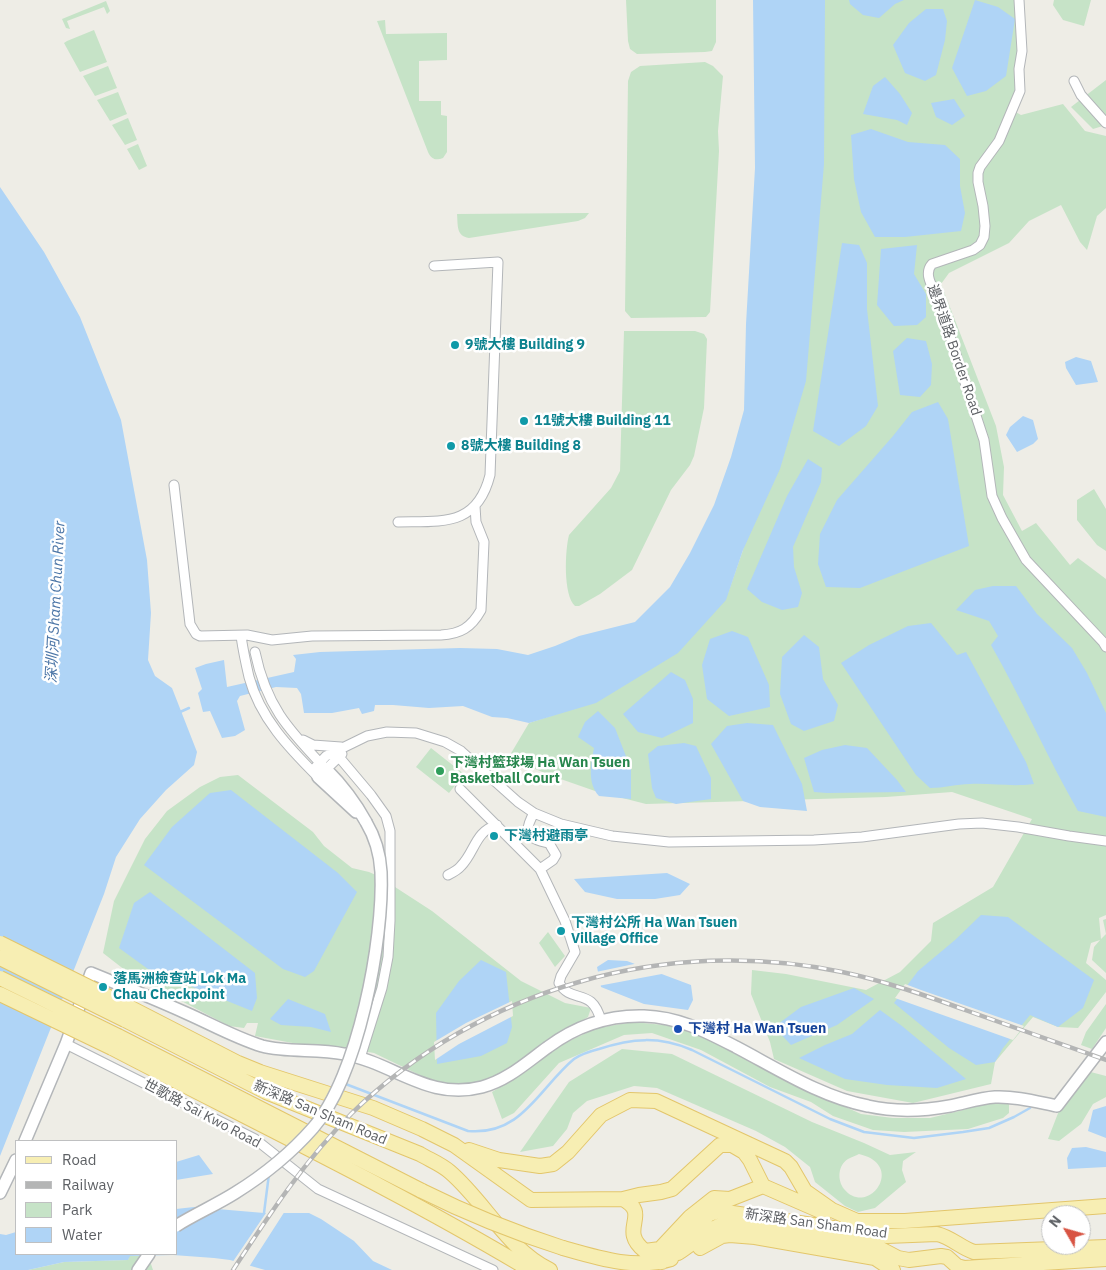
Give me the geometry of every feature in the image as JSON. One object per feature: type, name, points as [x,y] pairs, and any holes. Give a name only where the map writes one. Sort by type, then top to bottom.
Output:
[{"type":"main road","points":[[0,943],[128,1014]]},
{"type":"main road","points":[[0,958],[128,1014]]},
{"type":"main road","points":[[0,978],[115,1042]]},
{"type":"main road","points":[[0,994],[115,1042]]},
{"type":"main road","name":"新深路 San Sham Road","points":[[128,1014],[260,1072],[373,1108],[454,1145],[499,1160],[540,1166],[553,1164],[568,1152],[601,1116],[630,1100],[656,1101],[785,1161],[791,1166],[805,1191],[832,1210],[857,1221]]},
{"type":"main road","name":"新深路 San Sham Road","points":[[128,1014],[266,1092],[438,1163],[467,1189],[520,1250],[541,1269]]},
{"type":"main road","name":"新深路 San Sham Road","points":[[115,1042],[220,1104],[308,1147],[486,1244],[503,1248],[541,1269]]},
{"type":"main road","name":"新深路 San Sham Road","points":[[115,1042],[476,1217],[563,1248],[614,1262],[644,1265],[662,1262],[695,1251],[722,1236],[730,1235],[755,1237],[858,1254],[875,1258],[893,1270]]},
{"type":"main road","name":"新深路 San Sham Road","points":[[454,1145],[531,1200],[623,1199],[672,1189],[720,1145],[732,1145],[744,1152],[763,1186],[842,1220],[905,1221],[1106,1206]]},
{"type":"main road","name":"新深路 San Sham Road","points":[[623,1199],[632,1204],[636,1213],[632,1231],[636,1244],[645,1251],[660,1249],[690,1217],[714,1198],[730,1199],[763,1186]]},
{"type":"main road","name":"新深路 San Sham Road","points":[[662,1262],[703,1220],[710,1214],[719,1211],[887,1236],[937,1234],[945,1236],[974,1252],[1106,1247]]},
{"type":"main road","name":"新深路 San Sham Road","points":[[662,1262],[695,1243],[712,1229],[725,1224],[742,1223],[877,1247],[898,1258],[909,1260],[947,1257],[957,1266],[964,1268],[1106,1259]]},
{"type":"main road","points":[[1079,1270],[1106,1268]]},
{"type":"street","name":"邊界道路 Border Road","points":[[1019,0],[1022,51],[1019,69],[1020,91],[999,141],[980,167],[978,173],[985,226],[984,237],[980,245],[973,250],[932,264],[928,267],[928,277],[937,298],[984,440],[992,496],[1002,518],[1026,560],[1106,647]]},
{"type":"street","points":[[1074,81],[1081,95],[1106,123]]},
{"type":"street","points":[[398,522],[454,519],[466,514],[482,496],[490,475],[498,262],[434,266]]},
{"type":"street","points":[[174,485],[190,624],[196,634],[200,636],[241,636],[272,640],[312,636],[441,635],[456,633],[468,628],[476,620],[481,610],[484,542],[476,522],[475,506]]},
{"type":"street","points":[[178,1225],[255,1181],[289,1153],[314,1126],[328,1106],[344,1074],[367,994],[374,959],[379,917],[381,872],[372,832],[338,789],[319,770],[288,747],[273,729],[254,690],[241,636]]},
{"type":"street","points":[[255,652],[260,674],[273,706],[319,770]]},
{"type":"street","points":[[319,770],[326,756],[366,736],[387,732],[416,733],[445,742],[461,751],[518,802],[534,813],[551,821],[591,832],[634,839],[670,842],[825,839],[982,823],[1106,841]]},
{"type":"street","points":[[296,736],[313,745],[327,747],[340,747],[352,743]]},
{"type":"street","points":[[319,770],[338,757],[352,743]]},
{"type":"street","points":[[338,757],[371,795],[386,816],[390,831],[388,957],[382,988],[360,1058]]},
{"type":"street","points":[[460,788],[540,869],[565,921],[575,952],[560,976],[559,983],[564,991],[593,1003],[601,1021]]},
{"type":"street","points":[[534,813],[528,824],[528,835],[539,842],[549,843],[556,855],[553,860],[540,869]]},
{"type":"street","points":[[448,875],[461,867],[472,852],[477,838],[490,826],[497,824]]},
{"type":"street","points":[[25,1140],[66,1044],[91,972],[265,1047],[344,1054],[360,1058],[431,1087],[450,1090],[483,1087],[504,1078],[562,1038],[577,1030],[601,1021],[644,1016],[666,1018],[685,1023],[711,1034],[826,1094],[858,1104],[893,1110],[933,1109],[995,1097],[1057,1106],[1106,1042]]},
{"type":"street","name":"世歌路 Sai Kwo Road","points":[[66,1044],[255,1139],[318,1189],[493,1270]]},
{"type":"street","points":[[0,1193],[15,1162]]},
{"type":"street","points":[[138,1270],[148,1255]]},
{"type":"green space","points":[[626,0],[716,0],[716,42],[712,51],[637,54],[630,49],[628,41]]},
{"type":"green space","points":[[821,0],[1020,0],[1020,79],[1012,110],[1021,115],[1063,104],[1085,131],[1106,136],[1106,208],[1097,216],[1087,250],[1080,242],[1061,205],[1029,221],[1009,243],[949,273],[941,284],[996,426],[1004,467],[1003,495],[1022,531],[1036,523],[1070,565],[1078,558],[1106,579],[1106,915],[1099,918],[1101,939],[1106,934],[1106,973],[1092,960],[1094,947],[1100,940],[1091,943],[1086,963],[1106,980],[1106,992],[1078,1028],[1058,1027],[1033,1017],[995,1062],[991,1084],[913,1103],[847,1091],[774,1059],[770,1042],[751,994],[752,970],[786,974],[866,990],[900,972],[931,941],[933,923],[993,887],[1032,819],[952,792],[886,797],[646,804],[595,791],[552,776],[516,761],[510,755],[529,723],[600,700],[728,593],[743,550]]},
{"type":"green space","points":[[1054,0],[1091,0],[1084,26],[1063,20],[1053,5]]},
{"type":"green space","points":[[106,1],[110,11],[107,14],[104,7],[67,21],[70,29],[66,28],[62,19]]},
{"type":"green space","points":[[385,20],[386,34],[447,33],[447,60],[419,61],[419,101],[441,101],[441,115],[447,116],[447,152],[443,158],[434,159],[428,152],[377,21]]},
{"type":"green space","points":[[94,30],[107,62],[80,72],[64,43]]},
{"type":"green space","points":[[705,62],[713,66],[723,76],[718,131],[719,151],[710,312],[706,317],[631,318],[625,311],[628,81],[631,72],[640,66]]},
{"type":"green space","points":[[108,66],[117,88],[95,96],[83,76]]},
{"type":"green space","points":[[1106,80],[1106,125],[1093,129],[1071,107]]},
{"type":"green space","points":[[118,92],[127,114],[110,121],[97,100]]},
{"type":"green space","points":[[128,118],[137,140],[125,145],[112,125]]},
{"type":"green space","points":[[138,144],[147,166],[139,170],[127,149]]},
{"type":"green space","points":[[589,213],[585,218],[578,221],[469,238],[460,232],[457,214]]},
{"type":"green space","points":[[624,331],[695,331],[704,334],[707,339],[704,408],[694,456],[690,465],[671,490],[632,570],[600,594],[579,606],[575,606],[568,592],[566,572],[569,535],[611,488],[620,471]]},
{"type":"green space","points":[[1094,489],[1106,509],[1106,551],[1097,545],[1077,520],[1077,500]]},
{"type":"green space","name":"下灣村籃球場 Ha Wan Tsuen Basketball Court","points":[[431,748],[464,774],[449,793],[416,767]]},
{"type":"green space","points":[[238,775],[313,832],[324,846],[352,868],[378,876],[432,911],[521,981],[565,1003],[591,1008],[588,1017],[549,1041],[500,1076],[465,1087],[430,1080],[374,1053],[340,1047],[298,1044],[255,1036],[258,1023],[247,1023],[244,1028],[229,1026],[130,974],[103,953],[114,901],[145,839],[167,811],[200,787],[220,777]]},
{"type":"green space","points":[[1106,919],[1106,934],[1103,920]]},
{"type":"green space","points":[[548,932],[565,956],[555,967],[539,943]]},
{"type":"green space","points":[[1106,1004],[1106,1028],[1092,1049],[1081,1045],[1086,1032]]},
{"type":"green space","points":[[633,1022],[674,1026],[704,1035],[797,1085],[861,1114],[893,1118],[930,1118],[963,1110],[989,1100],[1009,1102],[1009,1113],[1003,1118],[968,1129],[904,1132],[873,1130],[833,1116],[811,1102],[770,1087],[701,1050],[652,1033],[624,1035],[559,1063],[514,1113],[502,1119],[492,1092],[531,1068],[554,1048],[597,1028]]},
{"type":"green space","points":[[622,1049],[672,1054],[812,1122],[890,1155],[916,1152],[903,1161],[902,1170],[906,1182],[875,1208],[858,1212],[845,1206],[815,1182],[810,1167],[785,1147],[756,1131],[657,1088],[634,1086],[587,1101],[573,1113],[567,1129],[553,1146],[520,1152],[569,1082]],"holes":[[[859,1154],[873,1160],[880,1168],[882,1178],[872,1194],[863,1197],[854,1196],[844,1189],[840,1181],[842,1165],[848,1159]]]},
{"type":"green space","points":[[1083,1070],[1106,1076],[1106,1097],[1093,1104],[1081,1124],[1059,1141],[1048,1139],[1069,1085]]},
{"type":"green space","points":[[129,1256],[143,1256],[151,1264],[153,1270],[28,1270],[64,1262],[128,1260]]},
{"type":"water","points":[[753,0],[825,0],[824,164],[806,381],[780,469],[743,550],[726,600],[678,653],[596,703],[529,723],[492,717],[463,706],[429,708],[375,705],[374,711],[362,714],[359,708],[332,713],[304,713],[301,694],[297,688],[276,687],[240,696],[237,701],[245,730],[235,736],[222,738],[210,711],[203,712],[198,693],[202,689],[195,668],[206,664],[224,660],[227,687],[294,672],[296,659],[293,655],[320,652],[460,648],[497,649],[528,655],[579,636],[635,622],[670,587],[690,553],[714,505],[731,457],[744,410],[746,324],[755,168]]},
{"type":"water","points":[[849,0],[904,0],[895,4],[879,18],[863,15],[850,4]]},
{"type":"water","points":[[975,0],[998,7],[1015,19],[1006,76],[986,91],[967,96],[952,68]]},
{"type":"water","points":[[926,9],[943,9],[947,21],[945,40],[936,75],[925,81],[905,73],[893,45],[909,23]]},
{"type":"water","points":[[885,77],[900,94],[912,113],[907,125],[897,120],[863,114],[873,86]]},
{"type":"water","points":[[954,99],[965,116],[952,125],[936,117],[931,103]]},
{"type":"water","points":[[871,129],[908,142],[945,145],[960,159],[960,186],[965,213],[961,231],[905,237],[875,237],[861,212],[854,179],[851,135]]},
{"type":"water","name":"深圳河 Sham Chun River","points":[[0,187],[44,252],[80,317],[121,420],[147,560],[151,613],[148,660],[155,676],[172,688],[197,752],[194,765],[166,790],[140,819],[116,857],[104,894],[0,1156]]},
{"type":"water","points":[[842,243],[859,245],[867,263],[867,309],[878,406],[866,426],[839,446],[813,431]]},
{"type":"water","points":[[917,245],[914,274],[926,294],[926,317],[917,325],[894,326],[877,305],[881,249]]},
{"type":"water","points":[[907,338],[926,341],[932,364],[931,385],[920,397],[900,395],[893,351]]},
{"type":"water","points":[[1076,357],[1091,361],[1098,382],[1076,385],[1066,368],[1065,362]]},
{"type":"water","points":[[938,402],[948,419],[969,546],[860,588],[826,587],[818,564],[820,534],[837,500],[912,412]]},
{"type":"water","points":[[1023,416],[1033,420],[1038,439],[1033,444],[1017,452],[1006,435],[1010,427]]},
{"type":"water","points":[[808,459],[822,468],[821,482],[793,547],[794,567],[802,593],[798,607],[782,610],[762,602],[747,589],[787,496]]},
{"type":"water","points":[[993,586],[1016,586],[1037,614],[1072,648],[1087,673],[1106,713],[1106,817],[1078,811],[991,645],[998,636],[989,621],[956,610],[975,590]]},
{"type":"water","points":[[931,623],[957,655],[966,652],[1026,762],[1034,784],[965,784],[930,788],[916,775],[841,663],[869,645],[908,626]]},
{"type":"water","points":[[732,631],[748,637],[769,685],[770,707],[729,716],[707,699],[702,665],[710,639]]},
{"type":"water","points":[[804,635],[819,647],[823,679],[838,705],[834,721],[804,731],[791,724],[780,694],[782,657]]},
{"type":"water","points":[[671,672],[685,680],[693,699],[693,723],[662,738],[638,732],[623,714]]},
{"type":"water","points":[[598,711],[615,728],[631,769],[631,799],[599,796],[595,791],[591,779],[594,748],[578,737],[585,722]]},
{"type":"water","points":[[747,723],[773,725],[802,784],[807,811],[760,807],[743,801],[711,744],[727,726]]},
{"type":"water","points":[[684,743],[696,746],[711,778],[711,799],[676,804],[656,798],[652,788],[648,754],[658,746]]},
{"type":"water","points":[[845,745],[867,748],[906,792],[814,792],[804,758],[822,750]]},
{"type":"water","points":[[231,790],[338,873],[357,892],[314,971],[305,977],[283,969],[144,865],[172,827],[210,793]]},
{"type":"water","points":[[667,873],[690,884],[680,895],[655,899],[617,899],[585,892],[574,879]]},
{"type":"water","points":[[150,892],[255,973],[257,998],[252,1011],[148,969],[119,948],[134,903]]},
{"type":"water","points":[[981,915],[1008,917],[1094,980],[1083,1008],[1058,1027],[1030,1015],[1003,1048],[995,1062],[976,1065],[949,1048],[894,1003],[918,971]]},
{"type":"water","points":[[481,960],[506,972],[512,1027],[507,1043],[481,1056],[437,1064],[436,1013],[459,981]]},
{"type":"water","points":[[608,960],[627,961],[691,985],[693,1000],[688,1010],[644,1004],[601,987],[597,967]]},
{"type":"water","points":[[854,988],[874,999],[837,1025],[791,1045],[774,1027],[801,1007]]},
{"type":"water","points":[[288,999],[325,1014],[331,1032],[311,1027],[281,1025],[270,1019]]},
{"type":"water","points":[[880,1010],[966,1079],[937,1088],[887,1085],[845,1079],[799,1058],[852,1034]]},
{"type":"water","points":[[1106,1106],[1106,1138],[1088,1131],[1093,1110]]},
{"type":"water","points":[[1086,1147],[1106,1152],[1106,1167],[1068,1169],[1067,1158],[1072,1148]]},
{"type":"water","points":[[199,1155],[213,1174],[178,1180],[178,1161]]},
{"type":"water","points":[[194,1207],[264,1213],[309,1213],[354,1241],[373,1261],[392,1270],[265,1270],[230,1260],[173,1255],[178,1255],[178,1209]]},
{"type":"water","points":[[15,1232],[15,1255],[173,1255],[130,1256],[128,1260],[64,1262],[28,1270],[0,1270],[0,1234],[6,1235]]},
{"type":"pier","points":[[639,963],[667,973],[598,986],[596,972]]},
{"type":"pier","points":[[905,984],[1024,1026],[1013,1040],[895,998]]},
{"type":"pier","points":[[512,1001],[513,1016],[459,1044],[435,1060],[434,1042],[466,1023]]},
{"type":"pier","points":[[268,1210],[285,1211],[249,1267],[232,1263]]},
{"type":"waterway","points":[[180,712],[189,708]]},
{"type":"waterway","points":[[343,1083],[468,1131],[487,1131],[502,1126],[516,1118],[577,1057],[611,1045],[646,1040],[668,1042],[692,1050],[830,1119],[864,1132],[914,1138],[963,1132],[989,1128],[1030,1108]]},
{"type":"waterway","points":[[264,1213],[269,1174]]},
{"type":"railway","points":[[233,1270],[303,1169],[335,1131],[352,1113],[403,1070],[458,1033],[518,1004],[580,982],[644,967],[710,961],[776,962],[842,972],[874,980],[921,994],[1106,1060]]},
{"type":"place","name":"9號大樓 Building 9","points":[[455,345]]},
{"type":"place","name":"11號大樓 Building 11","points":[[524,421]]},
{"type":"place","name":"8號大樓 Building 8","points":[[451,446]]},
{"type":"place","name":"下灣村籃球場 Ha Wan Tsuen Basketball Court","points":[[440,771]]},
{"type":"place","name":"下灣村避雨亭","points":[[494,836]]},
{"type":"place","name":"下灣村公所 Ha Wan Tsuen Village Office","points":[[561,931]]},
{"type":"place","name":"落馬洲檢查站 Lok Ma Chau Checkpoint","points":[[103,987]]},
{"type":"place","name":"下灣村 Ha Wan Tsuen","points":[[678,1029]]}]
